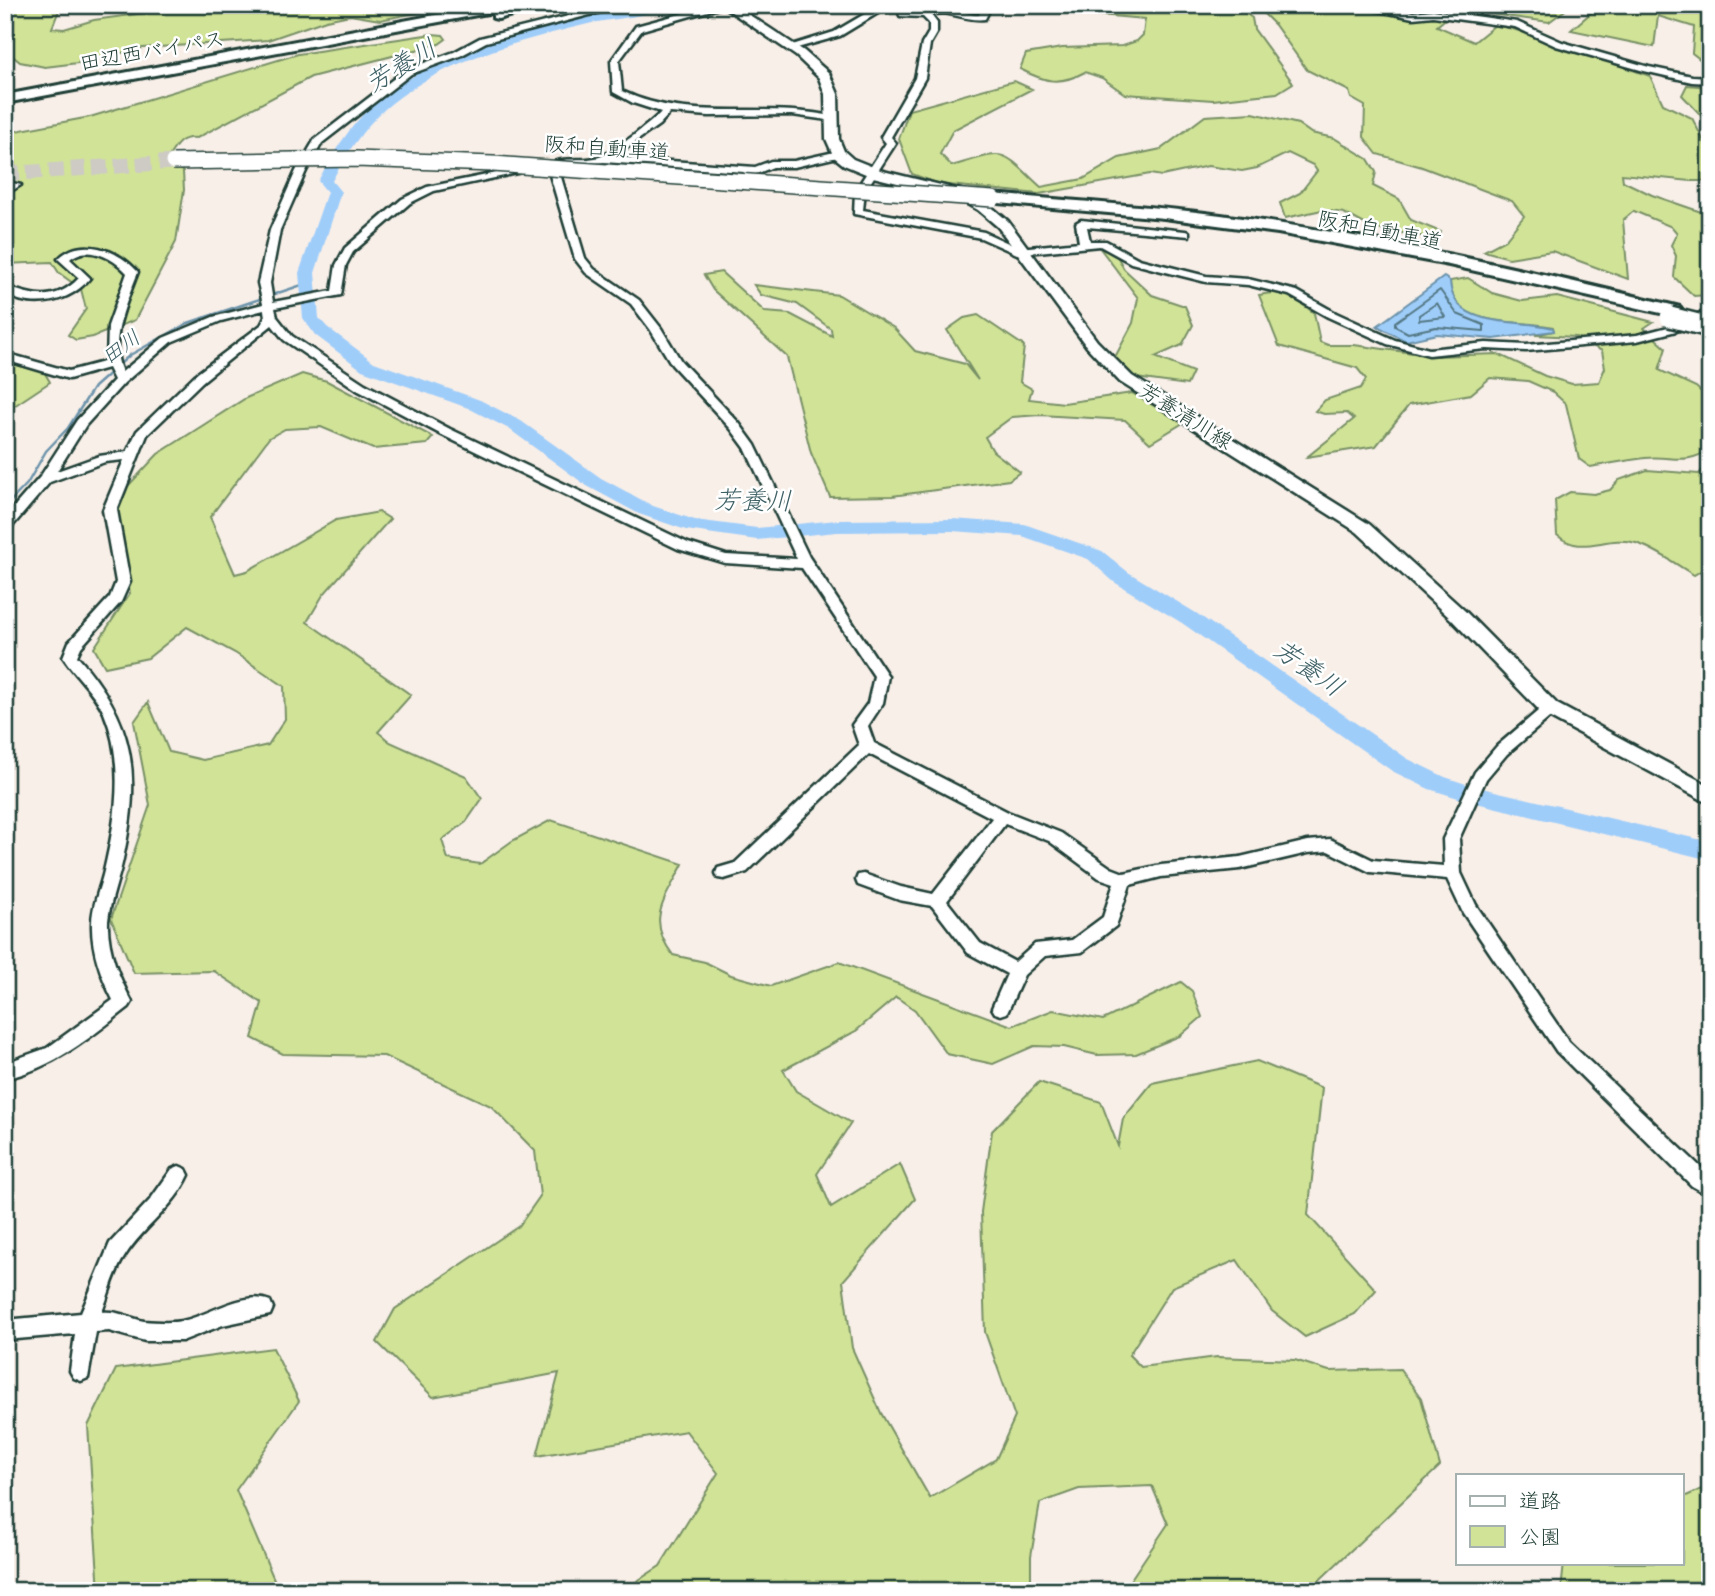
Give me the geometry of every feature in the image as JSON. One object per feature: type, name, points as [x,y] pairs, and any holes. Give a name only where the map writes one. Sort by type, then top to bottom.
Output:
[{"type":"highway","points":[[121,78],[304,40],[497,5]]},
{"type":"highway","name":"田辺西バイパス","points":[[5,99],[512,5]]},
{"type":"highway","points":[[121,78],[437,27],[542,5]]},
{"type":"highway","name":"阪和自動車道","points":[[173,162],[356,159],[493,164],[993,199],[1224,227],[1353,247],[1672,314],[1710,319]]},
{"type":"highway","name":"阪和自動車道","points":[[1672,314],[1710,327]]},
{"type":"main road","points":[[726,5],[790,47],[826,76],[831,88],[833,141],[839,154]]},
{"type":"main road","name":"芳養清川線","points":[[839,154],[874,172],[959,194],[975,202],[1003,224],[1112,368],[1153,397],[1363,528],[1458,615],[1550,709],[1710,796]]},
{"type":"street","points":[[5,1071],[30,1067],[58,1051],[123,1002],[111,980],[99,933],[100,919],[122,831],[124,755],[107,707],[95,684],[70,657],[74,645],[116,599],[123,582],[121,559],[110,510],[141,434],[199,378],[265,327],[269,312],[264,284],[275,230],[301,171],[318,141],[408,72],[457,54],[483,40],[624,5]]},
{"type":"street","points":[[726,5],[639,28],[615,61],[618,92],[638,102],[668,110],[780,112],[832,118]]},
{"type":"street","points":[[790,47],[837,34],[887,5]]},
{"type":"street","points":[[900,5],[903,14],[927,16],[938,10],[975,18],[982,17],[988,5]]},
{"type":"street","points":[[1353,5],[1413,15],[1433,13],[1517,25],[1559,44],[1647,69],[1692,79],[1710,80]]},
{"type":"street","points":[[927,16],[933,23],[933,32],[926,44],[920,78],[886,137],[891,143],[860,191],[858,212],[984,235],[1017,251],[1102,243],[1135,261],[1206,279],[1248,282],[1293,293],[1332,315],[1391,342],[1429,352],[1486,346],[1526,348],[1637,338],[1676,328],[1686,321],[1710,313]]},
{"type":"street","points":[[604,159],[656,123],[668,110]]},
{"type":"street","points":[[727,187],[753,170],[771,164],[794,164],[839,154]]},
{"type":"street","points":[[340,308],[332,294],[349,250],[364,234],[384,222],[406,201],[431,189],[552,165],[604,159],[753,170]]},
{"type":"street","points":[[394,165],[500,167],[509,173]]},
{"type":"street","points":[[552,165],[580,259],[590,271],[635,302],[676,363],[736,426],[751,448],[804,561],[881,676],[881,692],[870,714],[860,726],[867,746],[1002,816],[1055,837],[1105,873],[1123,880],[1161,871],[1240,863],[1308,847],[1330,845],[1370,866],[1453,873]]},
{"type":"street","points":[[5,192],[16,185]]},
{"type":"street","points":[[1085,243],[1081,223],[1185,234]]},
{"type":"street","points":[[5,289],[17,298],[39,299],[72,292],[85,278],[63,259],[76,250],[102,252],[124,261],[134,272],[116,317],[111,363],[118,378]]},
{"type":"street","points":[[5,526],[45,478],[80,423],[118,378],[166,340],[217,319],[269,312],[285,303],[332,294]]},
{"type":"street","points":[[269,312],[288,338],[361,387],[446,432],[683,547],[725,559],[804,561]]},
{"type":"street","points":[[5,356],[69,375],[111,363]]},
{"type":"street","points":[[45,478],[103,459],[131,455]]},
{"type":"street","points":[[1550,709],[1502,751],[1480,776],[1456,823],[1451,839],[1453,873],[1469,908],[1563,1047],[1699,1180],[1710,1187]]},
{"type":"street","points":[[724,873],[741,868],[867,746]]},
{"type":"street","points":[[937,901],[1002,816]]},
{"type":"street","points":[[864,880],[899,893],[937,901],[974,948],[1017,971]]},
{"type":"street","points":[[1001,1008],[1017,971],[1041,949],[1076,947],[1110,920],[1123,880]]},
{"type":"street","points":[[81,1371],[86,1325],[117,1250],[157,1206],[179,1175]]},
{"type":"street","points":[[5,1331],[109,1321],[145,1331],[182,1331],[223,1315],[263,1308]]},
{"type":"green space","points":[[5,5],[61,5],[52,28],[64,29],[94,20],[145,13],[151,5],[456,5],[380,20],[350,15],[326,20],[268,40],[143,48],[78,63],[45,67],[20,62],[5,50]]},
{"type":"green space","points":[[1030,5],[1235,5],[1252,18],[1254,29],[1293,83],[1277,93],[1213,100],[1125,94],[1102,78],[1085,72],[1060,81],[1037,77],[1020,69],[1026,54],[1062,48],[1122,46],[1137,41],[1143,35],[1145,19],[1031,9]]},
{"type":"green space","points":[[1255,5],[1342,5],[1361,12],[1402,5],[1462,5],[1437,26],[1474,42],[1495,25],[1513,29],[1650,76],[1663,104],[1692,118],[1710,153],[1710,181],[1622,174],[1623,181],[1652,195],[1710,215],[1710,290],[1707,295],[1694,296],[1674,277],[1676,256],[1671,245],[1677,233],[1672,227],[1634,211],[1623,220],[1628,279],[1552,251],[1509,258],[1484,251],[1505,240],[1524,216],[1512,201],[1422,167],[1377,154],[1364,137],[1365,106],[1351,98],[1349,91],[1307,70],[1275,25]]},
{"type":"green space","points":[[1495,5],[1572,5],[1549,22],[1491,14]]},
{"type":"green space","points":[[1600,5],[1710,5],[1710,62],[1701,60],[1692,53],[1694,27],[1658,16],[1654,47],[1571,30]]},
{"type":"green space","points":[[432,34],[443,35],[446,39],[439,44],[311,77],[197,138],[187,138],[180,142],[168,158],[183,172],[184,190],[176,242],[135,320],[93,337],[76,340],[68,335],[86,309],[81,289],[59,273],[52,262],[5,264],[5,133],[90,117],[298,54]]},
{"type":"green space","points":[[1014,81],[1032,89],[953,130],[940,154],[952,166],[983,157],[1001,156],[1017,165],[1041,187],[1083,179],[1119,158],[1161,149],[1205,116],[1253,113],[1298,124],[1311,133],[1334,138],[1368,159],[1376,172],[1373,186],[1399,199],[1411,220],[1441,232],[1438,239],[1372,228],[1344,213],[1322,210],[1285,218],[1280,203],[1300,193],[1317,171],[1313,165],[1288,153],[1257,168],[1242,171],[1208,166],[1162,176],[1150,174],[1039,194],[939,184],[912,174],[899,139],[909,110]]},
{"type":"green space","points":[[1687,85],[1710,87],[1710,125],[1682,95]]},
{"type":"green space","points":[[1099,247],[1116,254],[1124,269],[1152,295],[1185,306],[1193,325],[1182,345],[1155,357],[1193,372],[1187,385],[1136,378],[1114,359],[1133,323],[1138,298]]},
{"type":"green space","points":[[721,272],[765,312],[790,314],[832,336],[831,329],[797,304],[761,295],[754,285],[839,295],[894,328],[915,351],[965,364],[978,380],[947,330],[964,318],[978,315],[1024,346],[1020,382],[1032,389],[1029,399],[1064,403],[1132,393],[1183,423],[1150,443],[1125,420],[1040,415],[1012,417],[985,437],[993,451],[1020,472],[1009,480],[892,496],[830,497],[811,453],[787,357],[713,290],[704,275]]},
{"type":"green space","points":[[1468,278],[1492,293],[1522,301],[1557,297],[1653,322],[1644,328],[1666,348],[1659,370],[1696,387],[1710,400],[1710,449],[1686,459],[1654,457],[1590,467],[1579,459],[1566,404],[1553,392],[1528,381],[1490,378],[1471,394],[1409,405],[1376,446],[1307,457],[1354,419],[1347,413],[1324,414],[1315,411],[1325,400],[1361,388],[1366,379],[1357,368],[1279,346],[1259,295],[1283,294],[1300,302],[1314,313],[1320,342],[1328,345],[1354,345],[1435,356],[1498,354],[1545,376],[1572,384],[1599,382],[1605,368],[1602,351],[1576,337],[1535,335],[1554,331],[1553,327],[1490,319],[1462,308],[1454,297],[1450,281]]},
{"type":"green space","points":[[28,363],[43,370],[50,382],[5,412],[5,365]]},
{"type":"green space","points":[[302,374],[327,381],[433,437],[427,444],[373,449],[321,427],[285,429],[269,438],[210,517],[235,574],[247,571],[336,520],[379,512],[390,519],[323,595],[307,622],[411,695],[378,732],[390,742],[466,776],[482,799],[466,822],[442,840],[448,859],[480,864],[512,841],[551,820],[683,864],[665,899],[659,920],[660,931],[673,955],[705,962],[731,975],[771,986],[839,962],[1012,1026],[1053,1010],[1103,1020],[1181,982],[1192,991],[1202,1017],[1180,1036],[1136,1054],[1097,1055],[1064,1047],[1034,1046],[993,1064],[947,1054],[915,1010],[896,997],[856,1031],[783,1070],[796,1091],[851,1123],[817,1174],[831,1207],[900,1164],[915,1199],[843,1281],[852,1348],[881,1413],[930,1498],[996,1459],[1015,1417],[985,1332],[981,1212],[992,1131],[1039,1082],[1101,1102],[1118,1146],[1123,1119],[1152,1083],[1257,1061],[1322,1088],[1308,1215],[1376,1290],[1355,1314],[1305,1337],[1272,1311],[1237,1260],[1172,1287],[1129,1355],[1141,1367],[1217,1357],[1295,1360],[1329,1371],[1400,1369],[1421,1398],[1440,1466],[1308,1591],[1123,1591],[1168,1524],[1152,1486],[1079,1489],[1040,1503],[1031,1556],[1031,1591],[622,1591],[660,1566],[718,1473],[686,1431],[537,1456],[559,1373],[433,1397],[377,1342],[395,1309],[519,1226],[540,1196],[535,1151],[491,1106],[384,1056],[283,1054],[252,1038],[262,1003],[214,971],[134,973],[111,919],[150,805],[134,722],[148,702],[169,752],[203,760],[268,745],[285,719],[284,686],[235,653],[187,627],[148,658],[105,667],[94,648],[130,593],[112,503],[158,454],[246,398]]},
{"type":"green space","points":[[1710,462],[1710,565],[1694,575],[1636,543],[1615,541],[1585,545],[1566,541],[1557,535],[1555,500],[1570,492],[1594,494],[1610,490],[1619,480],[1647,470],[1699,474]]},
{"type":"green space","points":[[273,1348],[299,1401],[236,1490],[279,1591],[99,1591],[88,1426],[116,1369]]},
{"type":"green space","points":[[1710,1485],[1710,1591],[1561,1591],[1564,1564],[1684,1564],[1684,1497]]},
{"type":"water","points":[[1444,277],[1450,281],[1454,297],[1462,308],[1475,315],[1490,320],[1539,325],[1553,328],[1554,331],[1494,339],[1437,334],[1406,341],[1377,326]]},
{"type":"waterway","name":"芳養川","points":[[663,5],[555,29],[478,53],[409,85],[373,112],[350,140],[325,181],[334,192],[307,273],[311,318],[321,331],[368,366],[474,404],[515,425],[594,482],[646,510],[693,526],[757,534],[837,526],[952,525],[1024,530],[1095,555],[1121,577],[1189,618],[1400,765],[1437,783],[1468,793],[1710,851]]},
{"type":"waterway","name":"田川","points":[[5,507],[27,484],[46,451],[68,428],[94,387],[130,355],[188,323],[308,283]]},
{"type":"tunnel","points":[[5,174],[173,162]]}]
